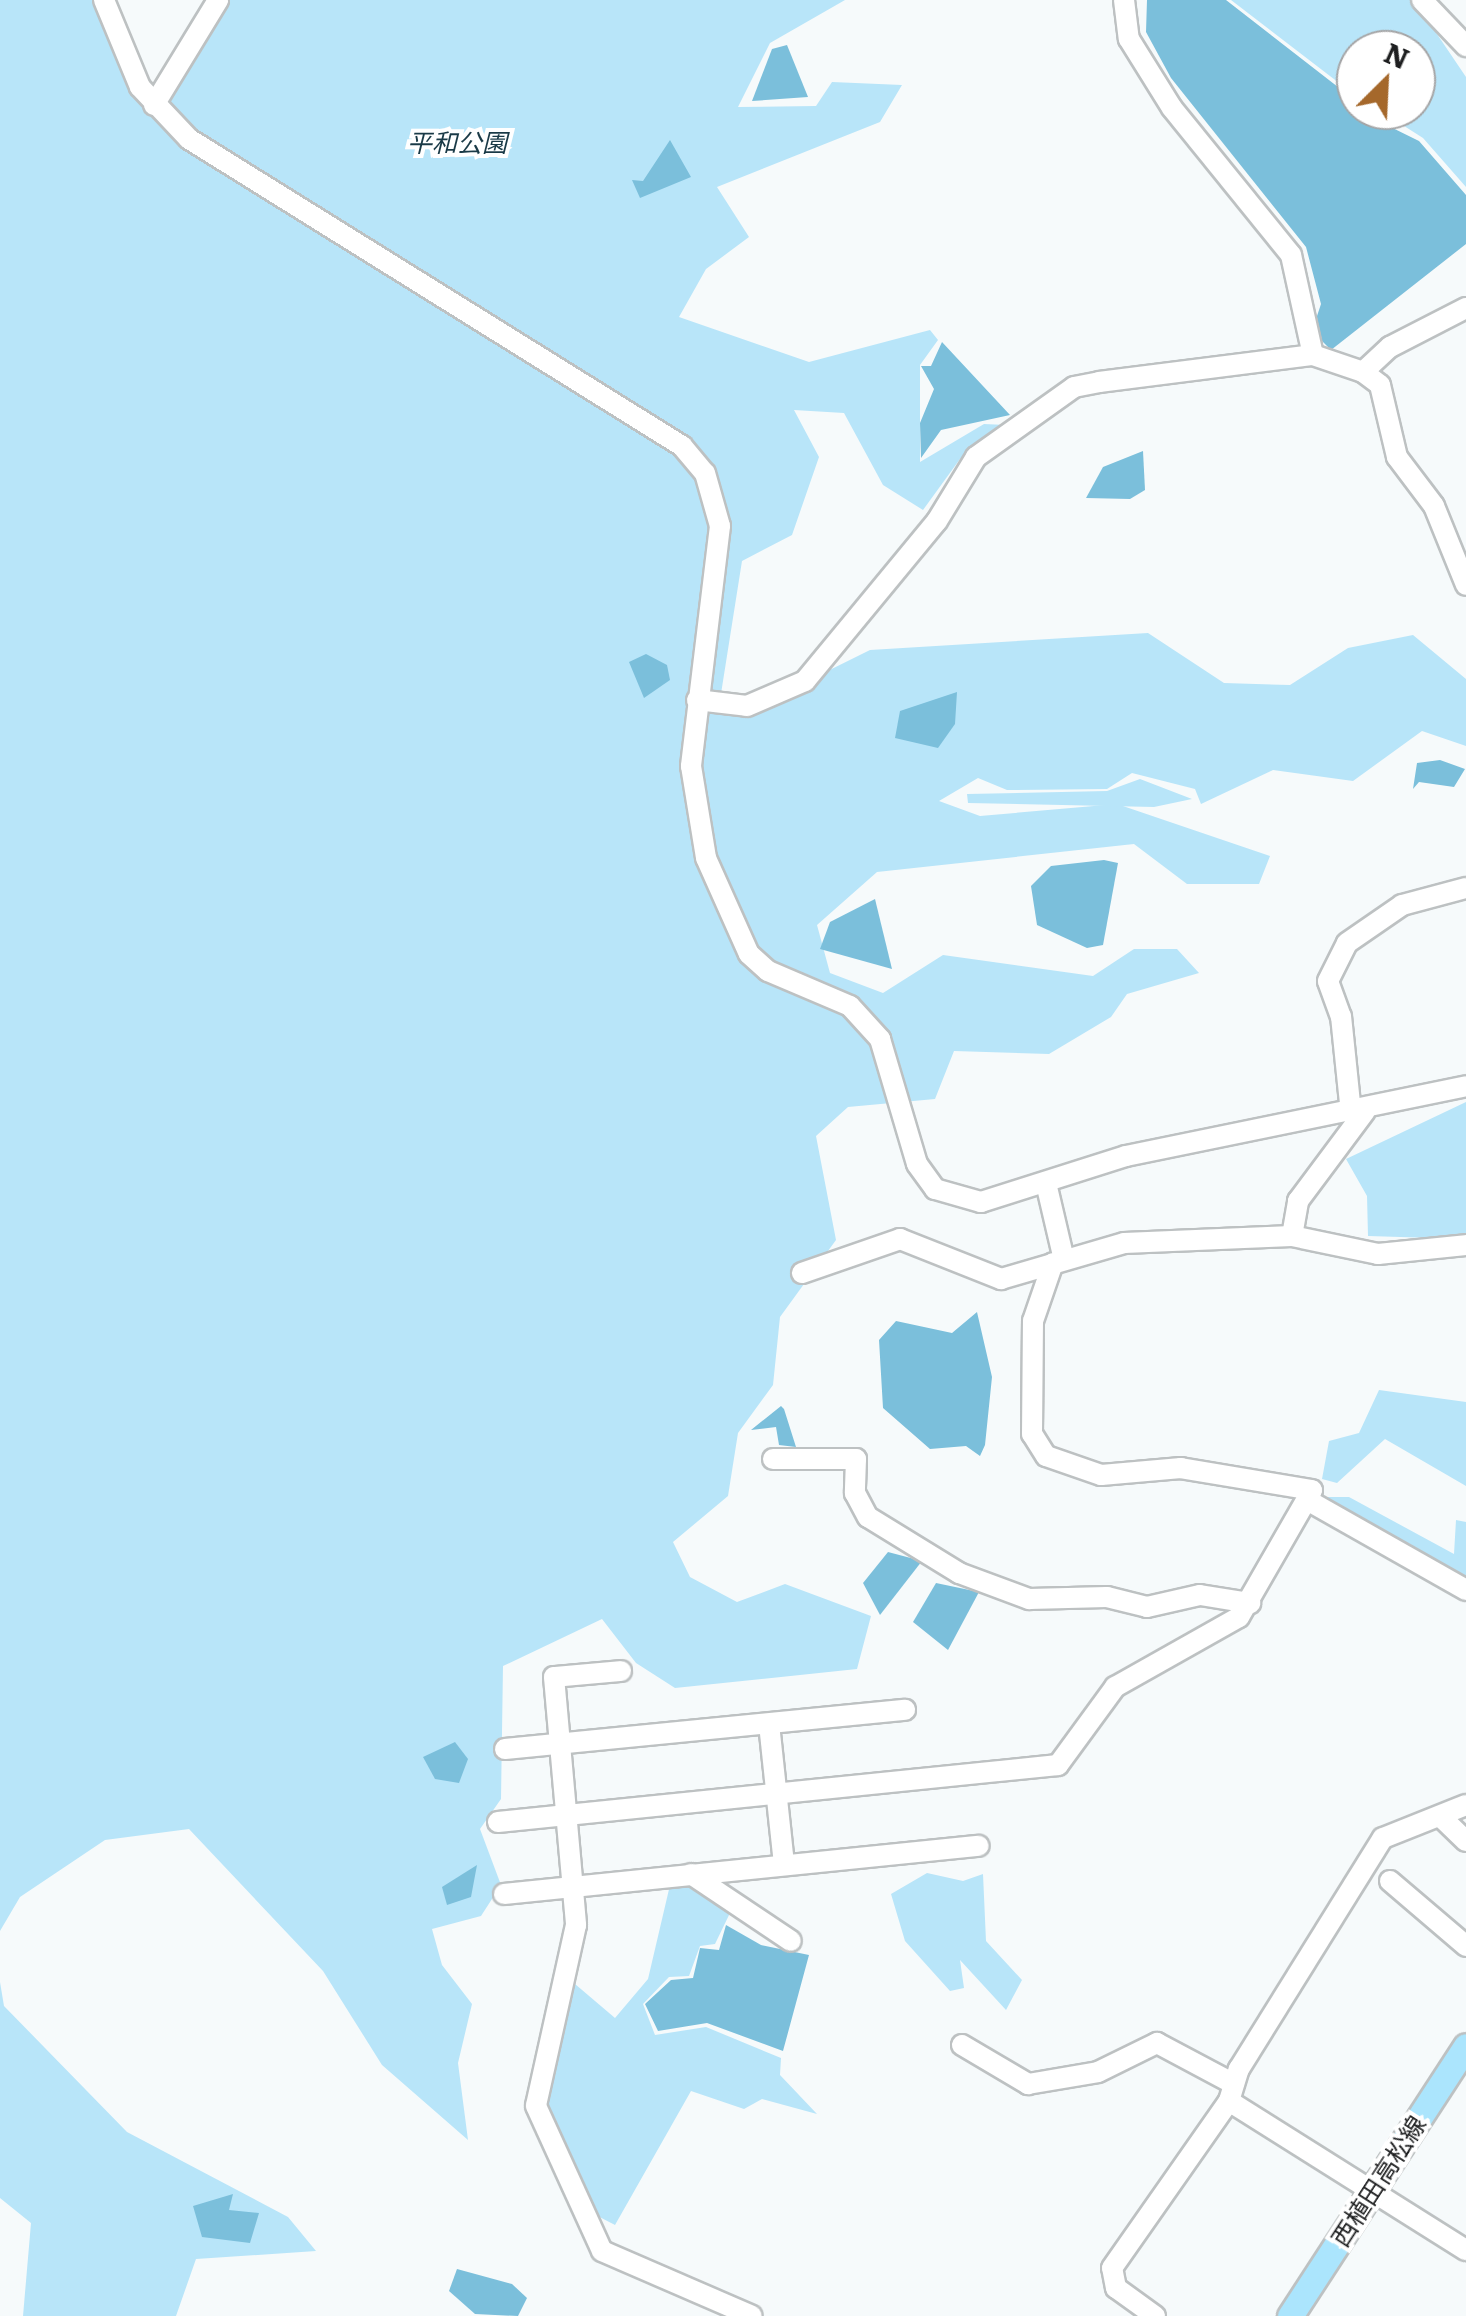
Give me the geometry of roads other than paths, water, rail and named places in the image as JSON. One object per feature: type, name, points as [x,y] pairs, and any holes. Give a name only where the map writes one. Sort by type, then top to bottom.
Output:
[{"type":"main road","name":"西植田高松線","points":[[1290,2316],[1466,2046]]},
{"type":"street","points":[[104,0],[154,105],[189,139],[682,446],[718,498],[720,526],[697,700],[698,820],[750,954],[768,971],[850,1006],[880,1039],[917,1164],[935,1188],[981,1202],[1166,1147],[1358,1112],[1466,1086]]},
{"type":"street","points":[[154,105],[218,0]]},
{"type":"street","points":[[1124,0],[1129,39],[1172,108],[1290,254],[1313,356]]},
{"type":"street","points":[[1422,0],[1466,46]]},
{"type":"street","points":[[1364,372],[1466,308]]},
{"type":"street","points":[[697,700],[747,706],[805,681],[938,520],[976,457],[1074,388],[1313,356],[1364,372],[1380,385],[1397,457],[1434,506],[1466,586]]},
{"type":"street","points":[[1292,1236],[1298,1200],[1358,1112],[1342,1017],[1328,981],[1347,943],[1402,905],[1466,888]]},
{"type":"street","points":[[498,1822],[1058,1765],[1115,1686],[1250,1603],[1312,1490],[1293,1481],[1245,1472],[1101,1476],[1046,1456],[1032,1434],[1033,1321],[1058,1261],[1046,1183]]},
{"type":"street","points":[[802,1274],[900,1239],[985,1278],[1124,1243],[1292,1236],[1378,1254],[1466,1245]]},
{"type":"street","points":[[773,1460],[856,1459],[855,1493],[868,1516],[960,1573],[1028,1599],[1147,1607],[1200,1595],[1250,1603]]},
{"type":"street","points":[[1307,1500],[1466,1590]]},
{"type":"street","points":[[622,1671],[554,1678],[576,1925],[535,2087],[544,2129],[602,2251],[752,2316]]},
{"type":"street","points":[[506,1750],[905,1710]]},
{"type":"street","points":[[768,1724],[784,1864]]},
{"type":"street","points":[[1155,2316],[1116,2288],[1112,2268],[1232,2092],[1383,1838],[1466,1805]]},
{"type":"street","points":[[1440,1816],[1466,1841]]},
{"type":"street","points":[[504,1894],[979,1846]]},
{"type":"street","points":[[691,1874],[792,1941]]},
{"type":"street","points":[[1390,1881],[1466,1946]]},
{"type":"street","points":[[962,2045],[1028,2084],[1098,2072],[1157,2043],[1232,2092],[1368,2195],[1466,2250]]},
{"type":"park label","name":"平和公園","points":[[457,142]]}]
